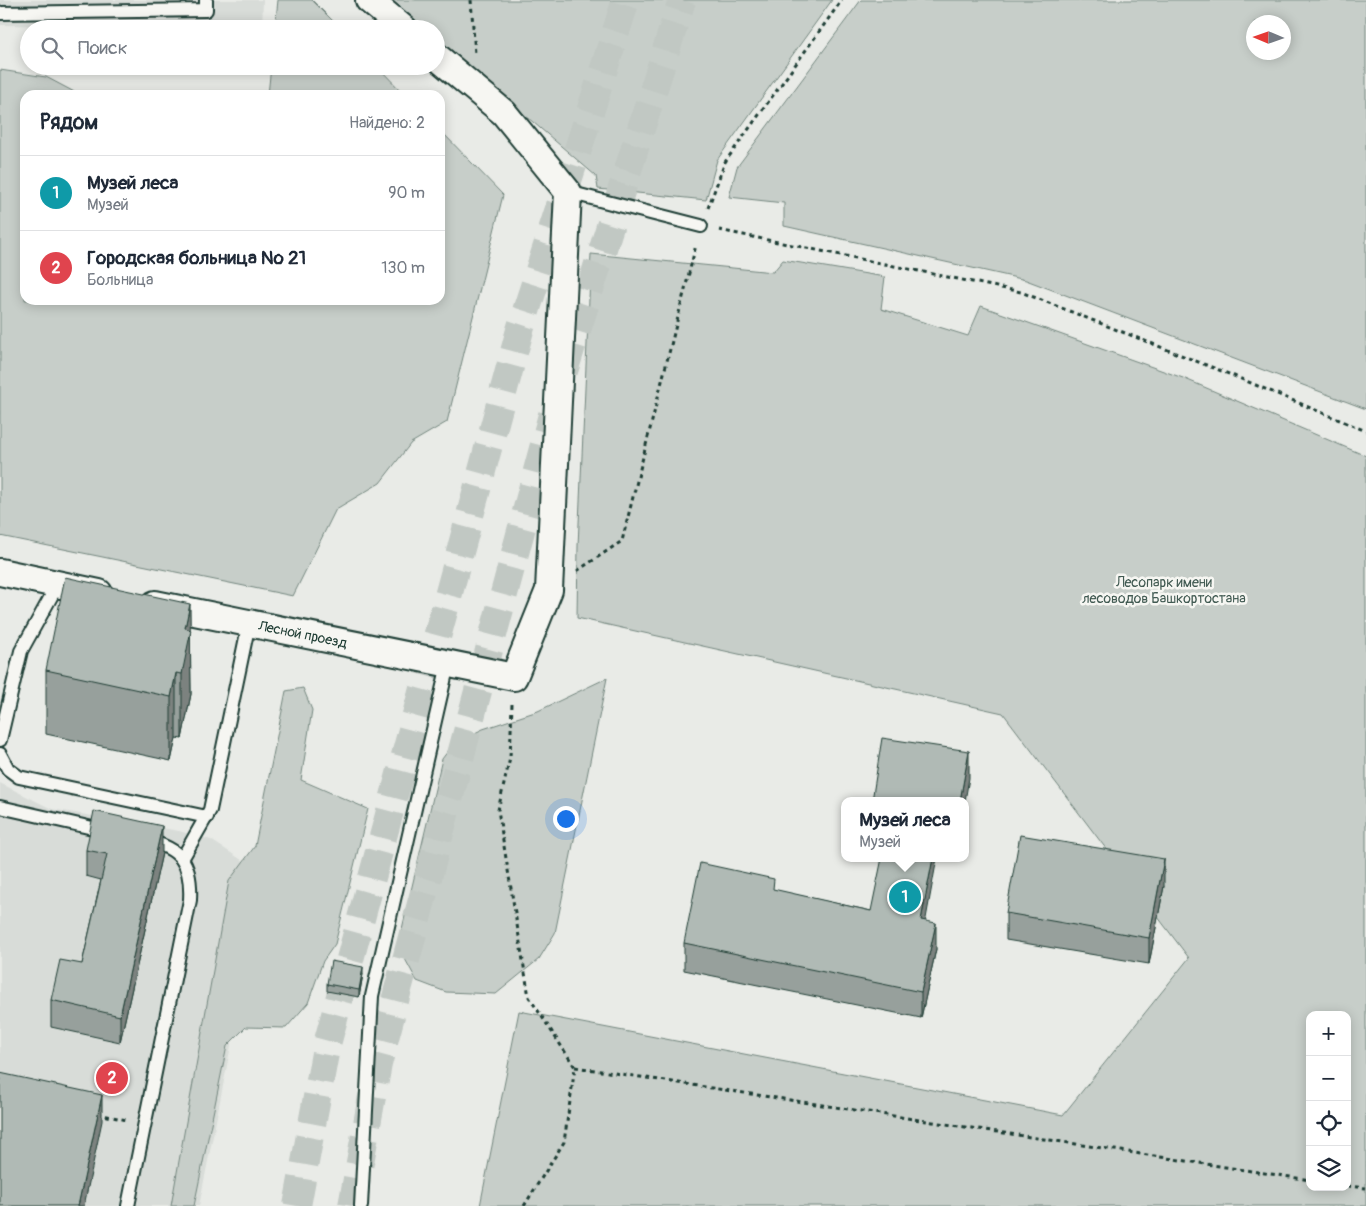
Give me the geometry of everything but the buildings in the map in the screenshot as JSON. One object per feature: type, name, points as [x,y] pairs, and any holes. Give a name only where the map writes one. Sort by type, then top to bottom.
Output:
[{"type":"street","points":[[369,0],[393,20]]},
{"type":"street","points":[[445,64],[504,113],[568,192],[549,590],[514,677]]},
{"type":"street","name":"Лесной проезд","points":[[0,572],[514,677]]},
{"type":"lane","points":[[0,13],[206,10],[206,0]]},
{"type":"lane","points":[[568,192],[701,226]]},
{"type":"lane","points":[[0,740],[20,651],[58,584]]},
{"type":"lane","points":[[182,859],[207,817],[250,623]]},
{"type":"lane","points":[[361,1206],[372,996],[448,664]]},
{"type":"lane","points":[[0,754],[8,769],[19,776],[207,817]]},
{"type":"lane","points":[[0,807],[166,845],[182,859],[191,882],[190,900],[128,1206]]},
{"type":"path","points":[[471,0],[478,91]]},
{"type":"path","points":[[549,590],[622,541],[701,226],[724,162],[842,0]]},
{"type":"path","points":[[701,226],[1021,292],[1234,376],[1366,431]]},
{"type":"path","points":[[514,677],[510,758],[498,810],[529,996],[574,1067],[564,1142],[524,1206]]},
{"type":"path","points":[[574,1067],[1306,1179]]},
{"type":"path","points":[[97,1114],[145,1124]]},
{"type":"path","points":[[1351,1186],[1366,1188]]},
{"type":"shaded area","points":[[0,0],[263,0],[262,20],[20,20],[20,25],[0,25]]},
{"type":"shaded area","points":[[0,783],[52,809],[179,831],[211,840],[262,873],[250,950],[199,1206],[0,1206]]},
{"type":"green space","points":[[278,0],[312,0],[332,20],[276,20]]},
{"type":"green space","points":[[391,0],[832,0],[717,160],[706,200],[598,189],[596,176],[445,47],[445,20],[414,20]]},
{"type":"green space","points":[[861,0],[1366,0],[1366,409],[1026,280],[784,226],[784,203],[729,197],[737,167]]},
{"type":"green space","points":[[0,70],[20,73],[20,75],[46,77],[71,90],[20,90],[20,305],[445,305],[445,135],[503,195],[447,422],[411,443],[380,483],[336,509],[293,596],[0,536]]},
{"type":"green space","points":[[270,75],[386,75],[400,90],[269,90]]},
{"type":"green space","name":"Лесопарк имени лесоводов Башкортостана","points":[[591,254],[773,272],[783,260],[885,277],[881,309],[968,336],[981,306],[1183,378],[1366,456],[1366,1206],[480,1206],[519,1011],[1063,1115],[1189,958],[1003,713],[577,618],[578,546]]},
{"type":"green space","points":[[607,678],[555,933],[539,959],[496,994],[446,992],[417,981],[398,946],[442,759],[454,743],[483,729],[538,711]]},
{"type":"green space","points":[[303,688],[312,710],[301,780],[368,809],[335,944],[323,961],[308,1003],[286,1028],[246,1027],[227,1046],[194,1206],[171,1206],[229,881],[255,846],[286,691]]},
{"type":"tunnel","points":[[297,1206],[326,1048],[520,330],[626,0]]},
{"type":"tunnel","points":[[564,371],[682,0]]},
{"type":"tunnel","points":[[352,1206],[378,1064],[552,415]]},
{"type":"place","name":"Музей леса","points":[[905,897]]},
{"type":"place","name":"Городская больница № 21","points":[[112,1078]]}]
